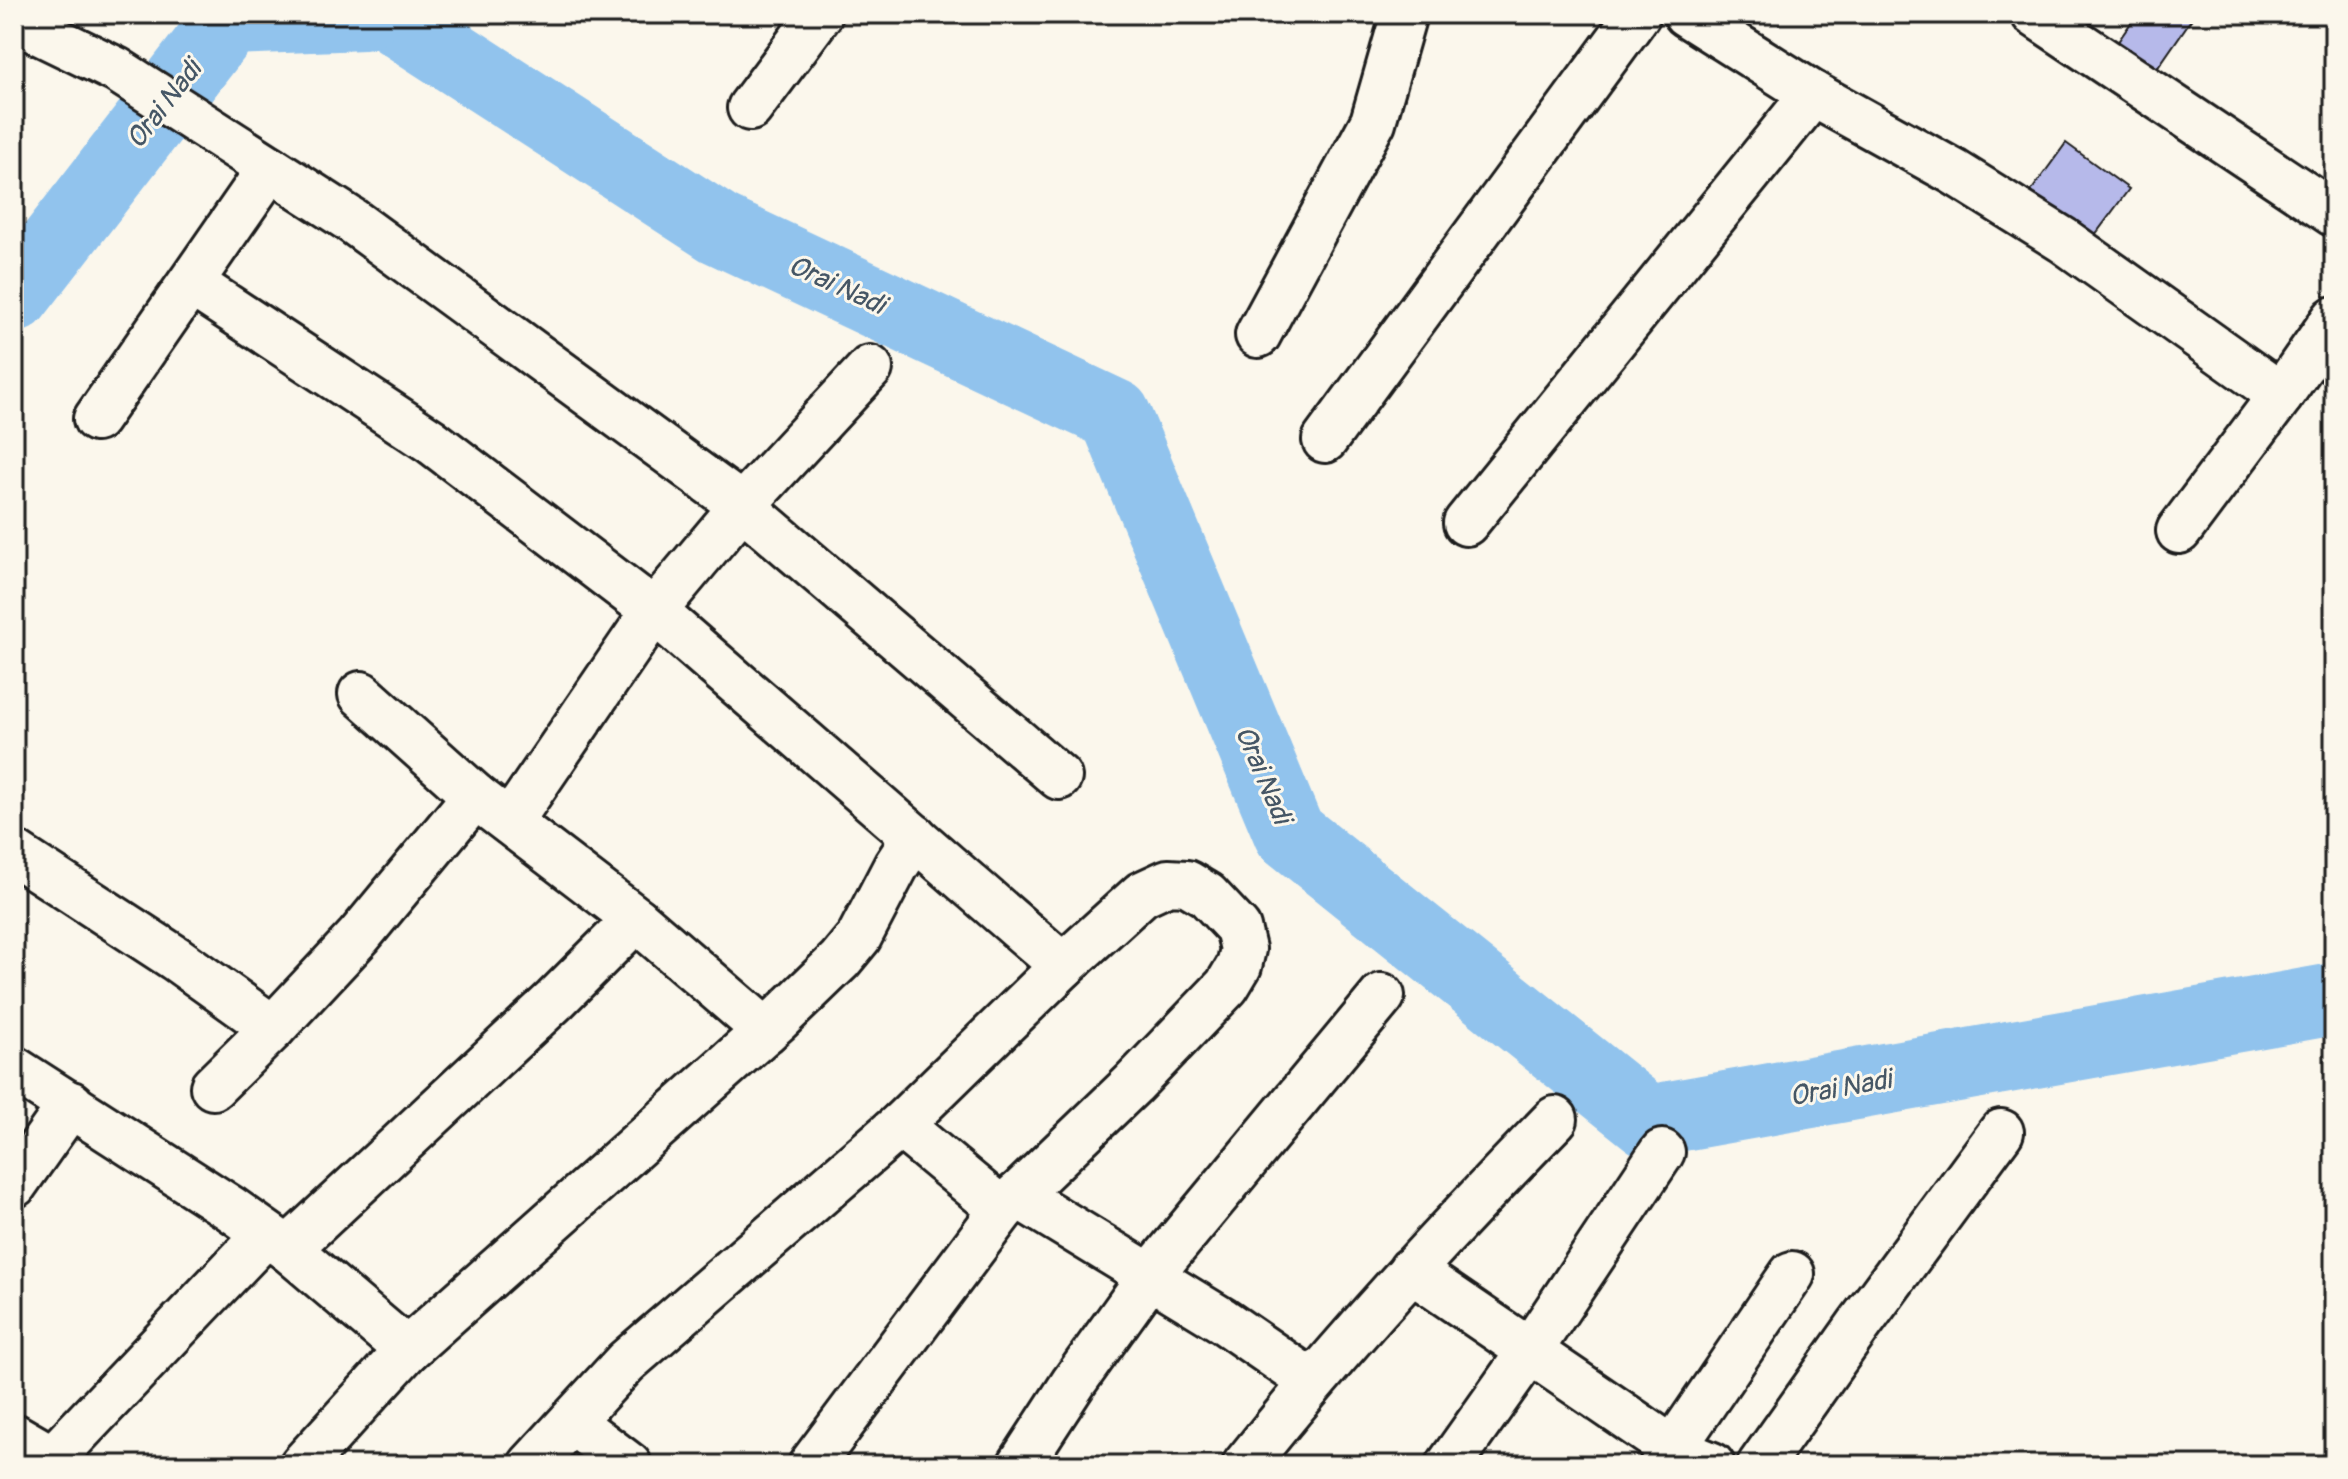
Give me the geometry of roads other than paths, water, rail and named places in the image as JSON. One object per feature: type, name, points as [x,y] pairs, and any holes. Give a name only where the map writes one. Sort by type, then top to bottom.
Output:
[{"type":"street","points":[[750,108],[820,14]]},
{"type":"street","points":[[1258,335],[1373,122],[1404,14]]},
{"type":"street","points":[[1325,440],[1638,14]]},
{"type":"street","points":[[1686,14],[1813,94],[1954,172],[2063,240],[2281,395]]},
{"type":"street","points":[[2034,14],[2334,214]]},
{"type":"street","points":[[14,20],[117,70],[351,220],[742,506],[1059,777]]},
{"type":"street","points":[[1466,523],[1813,94]]},
{"type":"street","points":[[96,419],[270,168]]},
{"type":"street","points":[[191,283],[431,441],[654,611],[1063,966]]},
{"type":"street","points":[[2179,531],[2334,319]]},
{"type":"street","points":[[510,822],[654,611],[742,506],[870,368]]},
{"type":"street","points":[[361,694],[475,796],[636,919],[766,1031]]},
{"type":"street","points":[[213,1087],[359,936],[475,796]]},
{"type":"street","points":[[302,1465],[407,1350],[766,1031],[840,960],[859,937],[896,866],[915,837]]},
{"type":"street","points":[[14,853],[175,958],[273,1028]]},
{"type":"street","points":[[531,1465],[626,1362],[900,1125],[1063,966],[1142,894],[1168,882],[1187,883],[1207,895],[1238,928],[1243,949],[1239,966],[1227,986],[1133,1084],[1009,1203],[811,1465]]},
{"type":"street","points":[[33,1451],[555,1000],[636,919]]},
{"type":"street","points":[[1020,1465],[1074,1382],[1150,1276],[1382,996]]},
{"type":"street","points":[[14,1069],[277,1242],[407,1350]]},
{"type":"street","points":[[14,1185],[71,1104]]},
{"type":"street","points":[[1245,1465],[1312,1382],[1411,1270],[1555,1119]]},
{"type":"street","points":[[900,1125],[1009,1203],[1150,1276],[1222,1320],[1312,1382]]},
{"type":"street","points":[[1760,1465],[2001,1132]]},
{"type":"street","points":[[1449,1465],[1529,1352],[1662,1152]]},
{"type":"street","points":[[1411,1270],[1683,1460],[1792,1274]]},
{"type":"street","points":[[572,1422],[629,1465]]},
{"type":"waterway","name":"Orai Nadi","points":[[14,297],[229,19],[364,14]]},
{"type":"waterway","name":"Orai Nadi","points":[[387,14],[719,229],[1115,415],[1289,833],[1648,1121],[2334,999]]}]
